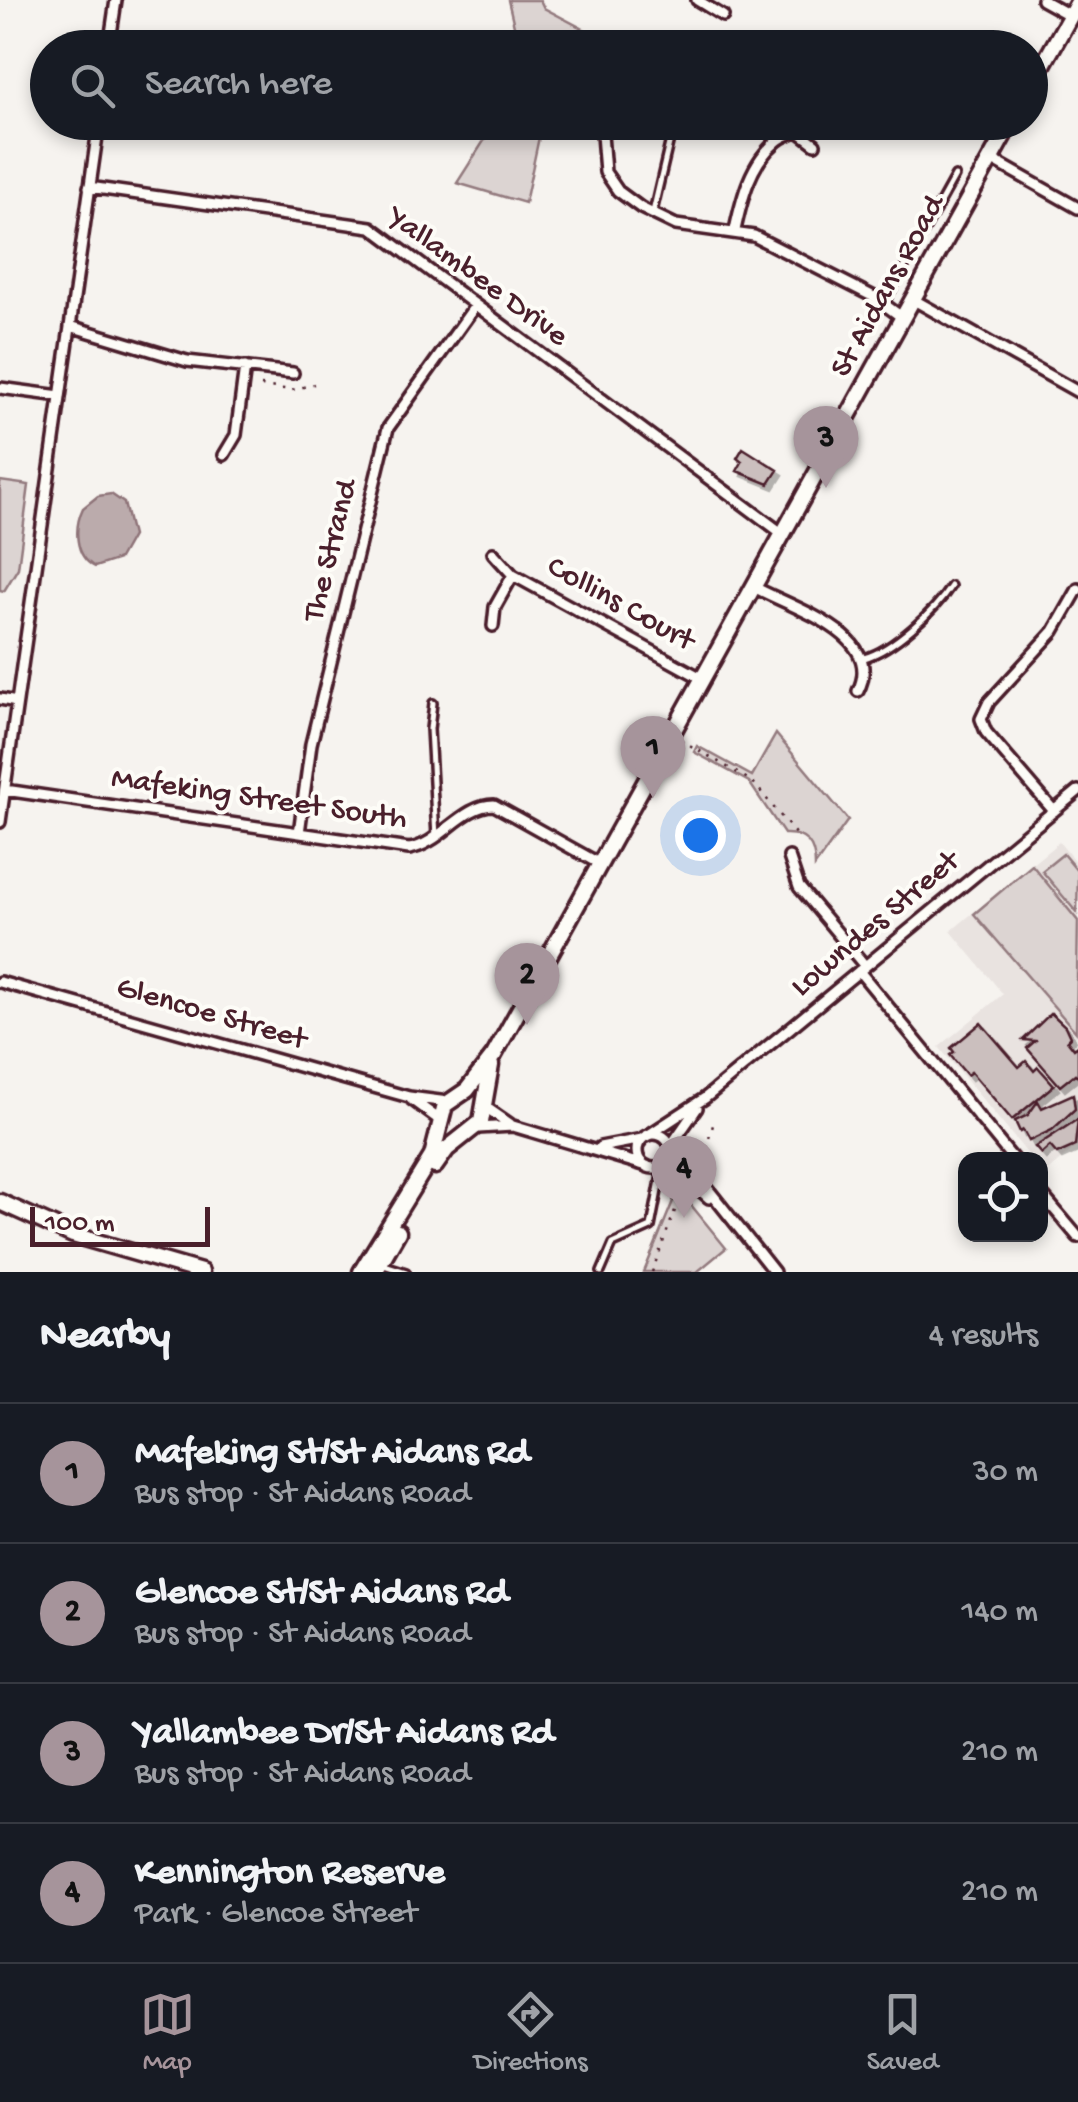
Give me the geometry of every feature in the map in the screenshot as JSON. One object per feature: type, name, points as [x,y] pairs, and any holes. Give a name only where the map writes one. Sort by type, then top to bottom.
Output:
[{"type":"street","points":[[112,30],[116,0]]},
{"type":"street","points":[[697,0],[723,16]]},
{"type":"street","points":[[1042,0],[1074,9],[1048,56]]},
{"type":"street","points":[[0,822],[97,140]]},
{"type":"street","points":[[601,140],[602,161],[610,182],[652,214],[686,227],[734,230],[767,242],[903,318]]},
{"type":"street","points":[[734,230],[754,170],[779,140]]},
{"type":"street","points":[[812,140],[815,144]]},
{"type":"street","name":"St Aidans Road","points":[[454,1099],[494,1055],[1002,140]]},
{"type":"street","points":[[991,159],[1078,208]]},
{"type":"street","name":"Yallambee Drive","points":[[90,188],[371,227],[784,534]]},
{"type":"street","points":[[914,300],[1078,392]]},
{"type":"street","name":"The Strand","points":[[299,834],[311,744],[388,428],[474,306]]},
{"type":"street","points":[[70,326],[187,361],[292,373]]},
{"type":"street","points":[[224,454],[236,436],[245,368]]},
{"type":"street","points":[[0,388],[60,396]]},
{"type":"street","name":"Collins Court","points":[[493,554],[513,574],[703,679]]},
{"type":"street","name":"Collins Court","points":[[493,626],[496,607],[513,574]]},
{"type":"street","points":[[754,587],[848,638],[864,658],[858,691]]},
{"type":"street","points":[[1054,811],[986,732],[981,719],[989,702],[1054,630],[1078,589]]},
{"type":"street","points":[[0,700],[17,702]]},
{"type":"street","points":[[967,718],[981,719]]},
{"type":"street","name":"Mafeking Street South","points":[[4,790],[409,849],[436,837],[478,808],[494,806],[600,864]]},
{"type":"street","name":"Lowndes Street","points":[[645,1138],[706,1098],[1078,791]]},
{"type":"street","points":[[789,857],[799,887],[1008,1152]]},
{"type":"street","name":"Glencoe Street","points":[[0,982],[409,1097],[454,1099]]},
{"type":"street","name":"St Aidans Road","points":[[472,1131],[483,1105],[494,1055]]},
{"type":"street","name":"Glencoe Street","points":[[409,1097],[442,1122]]},
{"type":"street","name":"Lowndes Street","points":[[672,1145],[706,1098]]},
{"type":"street","points":[[362,1272],[432,1156],[454,1099],[483,1105],[513,1126],[684,1176],[719,1206]]},
{"type":"street","points":[[442,1122],[453,1135],[513,1126]]},
{"type":"street","points":[[378,1268],[438,1160],[472,1131]]},
{"type":"street","points":[[592,1148],[624,1146],[657,1135],[672,1145],[774,1272]]},
{"type":"street","points":[[645,1138],[638,1154],[647,1166]]},
{"type":"street","points":[[662,1168],[672,1145]]},
{"type":"street","points":[[1048,1201],[1078,1237]]},
{"type":"street","points":[[0,1202],[74,1234],[201,1272]]},
{"type":"lane","points":[[652,214],[670,140]]},
{"type":"lane","name":"St Aidans Road","points":[[884,304],[955,176]]},
{"type":"lane","points":[[864,658],[890,643],[951,586]]},
{"type":"lane","points":[[433,703],[430,730],[436,837]]},
{"type":"lane","points":[[601,1272],[612,1244],[651,1227],[662,1168]]},
{"type":"lane","points":[[378,1268],[406,1272]]},
{"type":"path","points":[[260,386],[292,390],[314,384]]},
{"type":"path","points":[[683,741],[754,782],[797,836]]},
{"type":"path","points":[[702,1158],[713,1125]]},
{"type":"path","points":[[652,1272],[678,1197],[688,1183]]},
{"type":"shaded area","points":[[508,0],[540,0],[544,8],[586,30],[515,30]]},
{"type":"shaded area","points":[[484,140],[538,140],[525,203],[457,183]]},
{"type":"shaded area","points":[[0,481],[29,485],[18,568],[4,591],[0,590]]},
{"type":"shaded area","points":[[111,494],[124,503],[132,536],[119,559],[95,567],[83,556],[77,532],[83,508],[98,496]]},
{"type":"shaded area","points":[[776,734],[848,820],[815,866],[808,842],[784,834],[749,782],[694,752],[697,746],[752,776]]},
{"type":"shaded area","points":[[1059,842],[1078,865],[1078,1145],[1048,1171],[1048,1152],[1026,1152],[939,1047],[1003,994],[951,931]]},
{"type":"shaded area","points":[[1063,854],[1078,872],[1077,913],[1042,871]]},
{"type":"shaded area","points":[[1032,865],[1078,921],[1076,1032],[974,914]]},
{"type":"shaded area","points":[[678,1189],[726,1248],[697,1272],[644,1272]]},
{"type":"building","points":[[743,448],[778,470],[769,484],[737,471],[742,462],[737,458]]},
{"type":"building","points":[[1051,1013],[1065,1026],[1070,1037],[1067,1040],[1074,1049],[1078,1046],[1078,1077],[1075,1074],[1060,1086],[1027,1048],[1035,1041],[1023,1040]]},
{"type":"building","points":[[981,1023],[1019,1067],[1026,1061],[1034,1071],[1038,1067],[1054,1085],[1012,1120],[971,1072],[967,1075],[950,1055],[954,1052],[951,1048]]},
{"type":"building","points":[[1073,1094],[1075,1109],[1052,1130],[1029,1141],[1023,1130],[1020,1132],[1015,1121],[1028,1115],[1038,1101],[1042,1108]]},
{"type":"building","points":[[1078,1119],[1075,1146],[1057,1154],[1050,1146],[1043,1152],[1035,1147]]},
{"type":"place","name":"Yallambee Dr/St Aidans Rd","points":[[826,488]]},
{"type":"place","name":"Mafeking St/St Aidans Rd","points":[[653,798]]},
{"type":"place","name":"Glencoe St/St Aidans Rd","points":[[527,1025]]},
{"type":"place","name":"Kennington Reserve","points":[[684,1218]]}]
